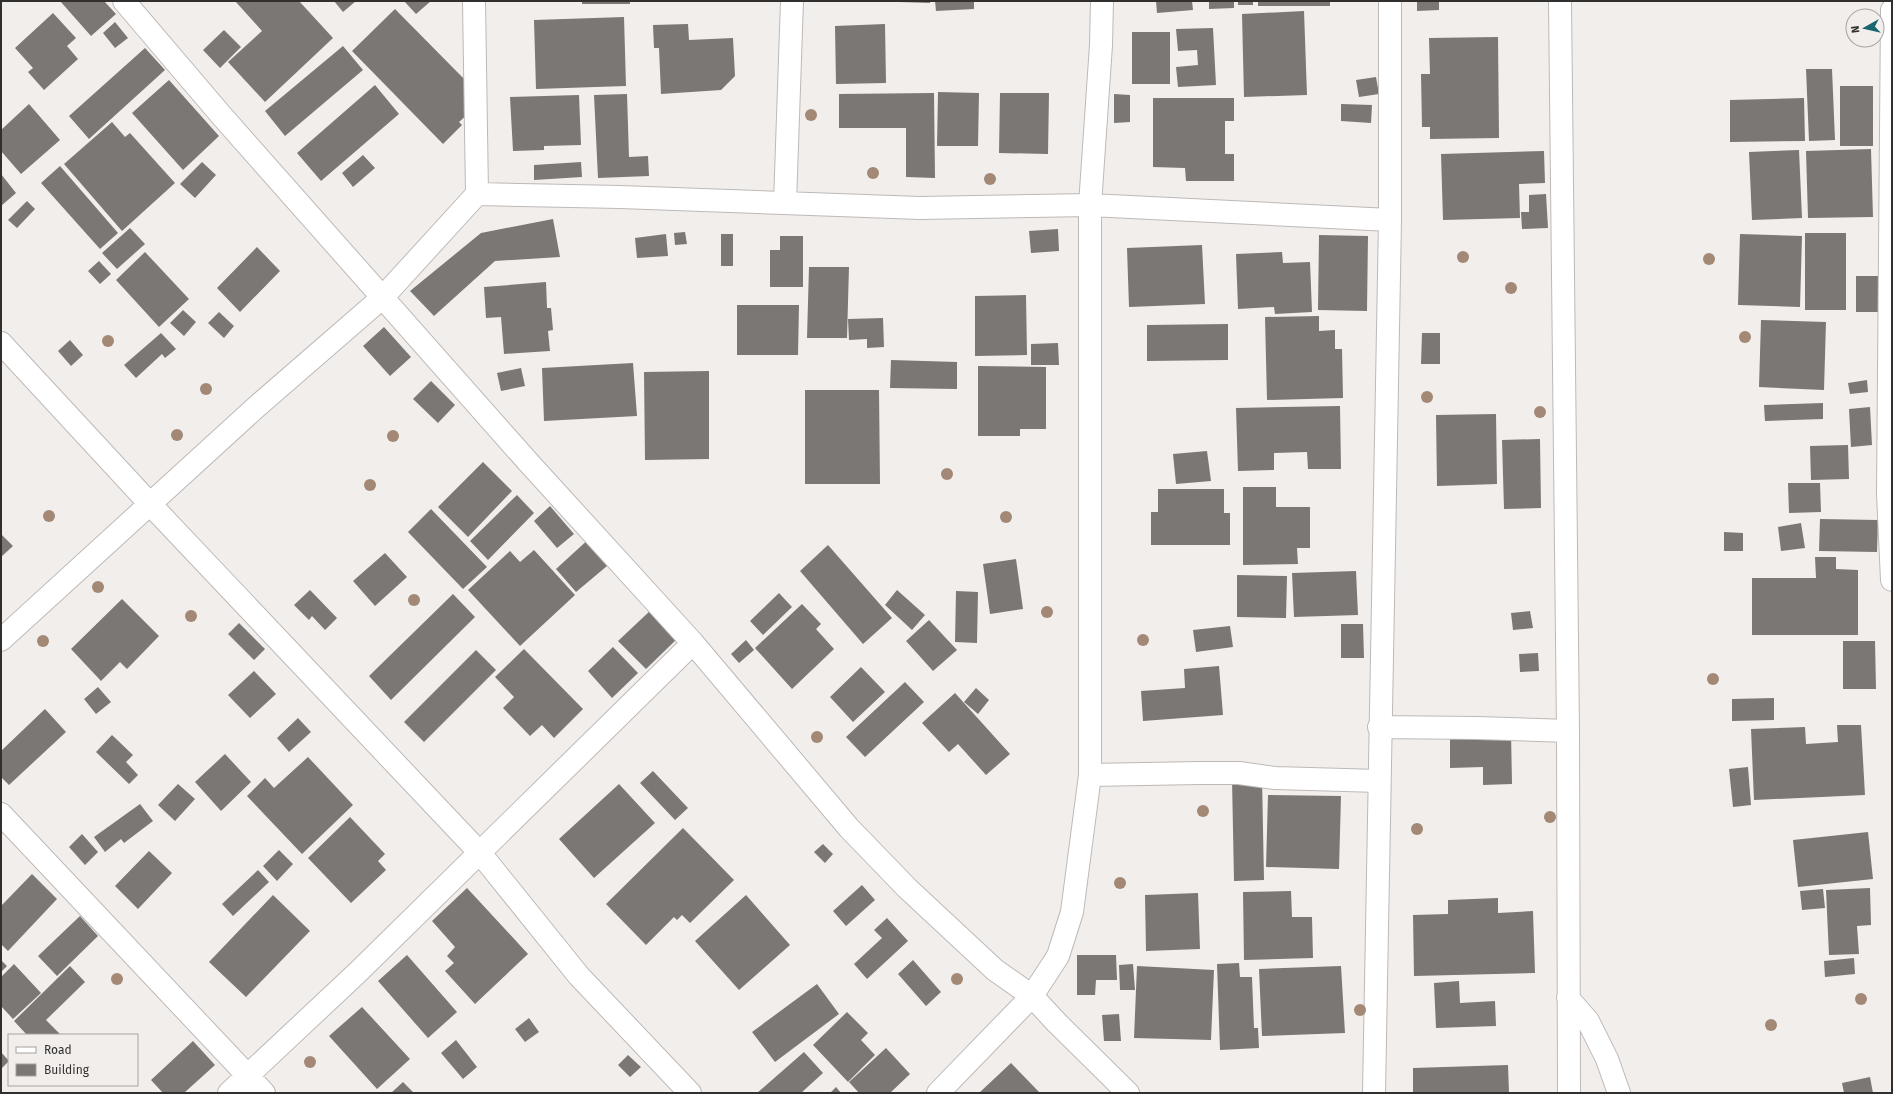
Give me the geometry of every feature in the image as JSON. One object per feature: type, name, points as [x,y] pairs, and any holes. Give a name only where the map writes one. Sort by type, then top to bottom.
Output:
[{"type":"street","points":[[124,1],[222,115],[529,463],[693,643],[849,828],[907,888],[995,970],[1032,996],[1057,1023],[1128,1093]]},
{"type":"street","points":[[1,640],[254,409],[383,297],[477,194],[474,1]]},
{"type":"street","points":[[785,203],[792,1]]},
{"type":"street","points":[[938,1093],[1032,996],[1058,956],[1072,912],[1090,775],[1090,205],[1101,45],[1102,1]]},
{"type":"street","points":[[1374,1093],[1379,727],[1390,220],[1390,1]]},
{"type":"street","points":[[1560,1],[1568,731],[1569,1093]]},
{"type":"street","points":[[1892,10],[1888,494],[1892,580]]},
{"type":"street","points":[[477,194],[920,208],[1090,205],[1390,220]]},
{"type":"street","points":[[1,343],[150,504],[480,853],[579,976],[690,1093]]},
{"type":"street","points":[[229,1093],[357,973],[693,643]]},
{"type":"street","points":[[1379,727],[1568,731]]},
{"type":"street","points":[[1090,775],[1223,773],[1275,778],[1379,781]]},
{"type":"street","points":[[1,814],[264,1093]]},
{"type":"street","points":[[1568,998],[1588,1020],[1607,1059],[1619,1093]]},
{"type":"building","points":[[60,1],[104,1],[116,14],[91,36]]},
{"type":"building","points":[[235,1],[299,1],[333,38],[265,102],[228,62],[262,31]]},
{"type":"building","points":[[334,1],[356,1],[343,12]]},
{"type":"building","points":[[404,1],[431,1],[416,14]]},
{"type":"building","points":[[582,1],[630,1],[630,4],[582,4]]},
{"type":"building","points":[[930,1],[930,3],[899,2]]},
{"type":"building","points":[[935,1],[974,1],[974,9],[936,11]]},
{"type":"building","points":[[1156,1],[1192,1],[1193,10],[1157,13]]},
{"type":"building","points":[[1209,1],[1234,1],[1234,8],[1209,9]]},
{"type":"building","points":[[1238,1],[1253,1],[1253,5],[1238,5]]},
{"type":"building","points":[[1258,1],[1330,1],[1330,6],[1258,6]]},
{"type":"building","points":[[1417,1],[1439,1],[1439,10],[1417,11]]},
{"type":"building","points":[[395,9],[473,88],[469,113],[459,122],[462,125],[443,144],[352,51]]},
{"type":"building","points":[[1304,11],[1307,95],[1244,97],[1242,14]]},
{"type":"building","points":[[53,13],[76,38],[67,46],[78,59],[44,90],[28,72],[33,68],[15,48]]},
{"type":"building","points":[[624,17],[626,86],[536,89],[534,20]]},
{"type":"building","points":[[115,22],[128,38],[115,48],[103,33]]},
{"type":"building","points":[[688,24],[689,40],[733,38],[735,76],[721,90],[661,94],[659,48],[654,48],[653,25]]},
{"type":"building","points":[[885,24],[886,83],[836,84],[835,26]]},
{"type":"building","points":[[1213,28],[1216,85],[1178,87],[1176,67],[1198,65],[1197,50],[1178,51],[1176,29]]},
{"type":"building","points":[[224,30],[241,47],[220,68],[203,50]]},
{"type":"building","points":[[1132,32],[1170,32],[1170,84],[1132,84]]},
{"type":"building","points":[[1498,37],[1499,138],[1430,139],[1430,127],[1422,127],[1421,74],[1430,74],[1429,38]]},
{"type":"building","points":[[343,46],[363,70],[285,136],[265,111]]},
{"type":"building","points":[[145,48],[165,70],[89,139],[69,116]]},
{"type":"building","points":[[1806,69],[1832,69],[1835,140],[1809,141]]},
{"type":"building","points":[[1376,77],[1379,94],[1359,97],[1356,80]]},
{"type":"building","points":[[169,80],[219,136],[183,170],[132,113]]},
{"type":"building","points":[[375,85],[399,114],[321,181],[297,153]]},
{"type":"building","points":[[1840,86],[1873,86],[1873,146],[1840,146]]},
{"type":"building","points":[[938,92],[979,93],[978,146],[937,146]]},
{"type":"building","points":[[934,93],[935,178],[906,177],[906,128],[839,128],[839,94]]},
{"type":"building","points":[[1000,93],[1049,93],[1048,154],[999,153]]},
{"type":"building","points":[[627,94],[629,157],[648,156],[649,176],[598,178],[594,95]]},
{"type":"building","points":[[1114,94],[1130,95],[1130,122],[1114,123]]},
{"type":"building","points":[[579,95],[581,145],[544,146],[544,150],[513,151],[510,97]]},
{"type":"building","points":[[1153,98],[1234,98],[1234,121],[1225,121],[1225,154],[1234,154],[1234,181],[1186,181],[1185,168],[1153,167]]},
{"type":"building","points":[[1804,98],[1805,141],[1730,142],[1730,100]]},
{"type":"building","points":[[29,104],[60,140],[21,174],[1,151],[1,130]]},
{"type":"building","points":[[1341,104],[1372,105],[1371,123],[1341,121]]},
{"type":"building","points":[[112,122],[125,137],[130,133],[175,183],[122,231],[64,164]]},
{"type":"building","points":[[1871,149],[1873,217],[1808,218],[1806,151]]},
{"type":"building","points":[[1799,150],[1802,218],[1752,220],[1749,152]]},
{"type":"building","points":[[1544,151],[1545,183],[1519,184],[1520,218],[1443,220],[1441,154]]},
{"type":"building","points":[[363,155],[375,168],[353,187],[342,173]]},
{"type":"building","points":[[202,162],[216,175],[195,198],[180,184]]},
{"type":"building","points":[[581,162],[582,177],[534,180],[534,165]]},
{"type":"building","points":[[60,166],[118,233],[100,249],[41,183]]},
{"type":"building","points":[[1,174],[16,193],[1,206]]},
{"type":"building","points":[[1546,194],[1548,228],[1522,229],[1521,212],[1529,212],[1529,195]]},
{"type":"building","points":[[27,201],[35,209],[17,228],[8,220]]},
{"type":"building","points":[[553,219],[560,257],[495,261],[434,316],[410,291],[481,233]]},
{"type":"building","points":[[130,228],[145,244],[117,269],[102,253]]},
{"type":"building","points":[[1058,229],[1059,251],[1031,253],[1029,231]]},
{"type":"building","points":[[685,232],[687,244],[675,245],[674,233]]},
{"type":"building","points":[[1805,233],[1846,233],[1846,310],[1805,310]]},
{"type":"building","points":[[666,234],[668,256],[637,258],[635,238]]},
{"type":"building","points":[[721,234],[733,234],[733,266],[721,266]]},
{"type":"building","points":[[1740,234],[1802,236],[1800,307],[1738,305]]},
{"type":"building","points":[[1319,235],[1368,236],[1367,311],[1318,310]]},
{"type":"building","points":[[780,236],[803,236],[803,287],[770,287],[770,250],[780,250]]},
{"type":"building","points":[[1202,245],[1205,304],[1129,307],[1127,248]]},
{"type":"building","points":[[257,247],[280,271],[240,312],[217,288]]},
{"type":"building","points":[[145,252],[189,299],[159,327],[116,280]]},
{"type":"building","points":[[1282,252],[1283,263],[1310,262],[1312,312],[1275,314],[1274,307],[1238,309],[1236,254]]},
{"type":"building","points":[[99,261],[111,274],[100,284],[88,271]]},
{"type":"building","points":[[809,267],[849,267],[847,338],[807,338]]},
{"type":"building","points":[[1856,276],[1880,276],[1880,312],[1856,312]]},
{"type":"building","points":[[546,282],[547,308],[551,308],[553,330],[548,331],[550,351],[504,354],[501,317],[486,318],[484,287]]},
{"type":"building","points":[[1026,295],[1027,355],[975,356],[975,296]]},
{"type":"building","points":[[737,305],[799,305],[798,355],[737,355]]},
{"type":"building","points":[[183,310],[196,322],[184,336],[170,323]]},
{"type":"building","points":[[219,312],[234,326],[224,338],[208,323]]},
{"type":"building","points":[[1319,316],[1319,331],[1335,330],[1335,349],[1342,349],[1343,398],[1267,400],[1265,317]]},
{"type":"building","points":[[883,318],[884,347],[867,348],[867,339],[849,340],[848,319]]},
{"type":"building","points":[[1761,320],[1826,322],[1824,390],[1759,387]]},
{"type":"building","points":[[1228,324],[1228,360],[1147,361],[1147,325]]},
{"type":"building","points":[[384,327],[411,357],[390,376],[363,346]]},
{"type":"building","points":[[161,333],[176,349],[165,358],[162,354],[136,378],[124,365]]},
{"type":"building","points":[[1422,333],[1440,333],[1440,364],[1421,364]]},
{"type":"building","points":[[70,340],[83,355],[71,366],[58,351]]},
{"type":"building","points":[[1058,343],[1059,365],[1031,365],[1031,344]]},
{"type":"building","points":[[891,360],[957,362],[957,389],[890,388]]},
{"type":"building","points":[[633,363],[637,416],[544,421],[542,368]]},
{"type":"building","points":[[978,366],[1046,367],[1046,429],[1020,429],[1020,436],[978,436]]},
{"type":"building","points":[[521,368],[525,386],[501,391],[497,373]]},
{"type":"building","points":[[709,371],[709,459],[645,460],[644,372]]},
{"type":"building","points":[[1867,380],[1868,392],[1850,394],[1848,383]]},
{"type":"building","points":[[431,381],[455,405],[438,423],[413,399]]},
{"type":"building","points":[[805,390],[879,390],[880,484],[805,484]]},
{"type":"building","points":[[1823,403],[1823,419],[1765,421],[1764,405]]},
{"type":"building","points":[[1340,406],[1341,469],[1308,469],[1307,452],[1274,453],[1274,470],[1238,471],[1236,408]]},
{"type":"building","points":[[1870,407],[1872,445],[1851,447],[1849,409]]},
{"type":"building","points":[[1496,414],[1497,484],[1437,486],[1436,415]]},
{"type":"building","points":[[1540,439],[1541,508],[1504,509],[1502,440]]},
{"type":"building","points":[[1848,445],[1849,479],[1811,480],[1810,446]]},
{"type":"building","points":[[1207,451],[1211,481],[1176,484],[1173,454]]},
{"type":"building","points":[[483,462],[512,491],[468,537],[438,507]]},
{"type":"building","points":[[1788,483],[1820,483],[1821,512],[1789,513]]},
{"type":"building","points":[[1243,487],[1276,487],[1276,507],[1310,507],[1310,548],[1297,548],[1298,564],[1243,565]]},
{"type":"building","points":[[1158,489],[1224,489],[1224,513],[1230,513],[1230,545],[1151,545],[1151,512],[1158,512]]},
{"type":"building","points":[[517,495],[534,513],[488,560],[470,541]]},
{"type":"building","points":[[550,506],[574,534],[557,548],[534,521]]},
{"type":"building","points":[[431,509],[487,567],[463,589],[408,532]]},
{"type":"building","points":[[1820,519],[1878,520],[1877,552],[1819,551]]},
{"type":"building","points":[[1801,523],[1805,548],[1781,551],[1778,527]]},
{"type":"building","points":[[1724,532],[1743,533],[1743,551],[1724,551]]},
{"type":"building","points":[[1,534],[13,546],[1,557]]},
{"type":"building","points":[[591,537],[613,561],[576,592],[556,569]]},
{"type":"building","points":[[828,545],[892,618],[863,644],[800,571]]},
{"type":"building","points":[[534,550],[575,595],[520,646],[468,590],[510,551],[520,562]]},
{"type":"building","points":[[385,553],[407,577],[375,606],[353,581]]},
{"type":"building","points":[[1815,557],[1836,557],[1836,569],[1858,570],[1858,635],[1752,635],[1752,578],[1816,578]]},
{"type":"building","points":[[1016,559],[1023,609],[990,614],[983,564]]},
{"type":"building","points":[[1356,571],[1358,615],[1294,617],[1292,573]]},
{"type":"building","points":[[1237,575],[1287,576],[1286,618],[1237,617]]},
{"type":"building","points":[[310,590],[337,618],[325,630],[312,616],[309,620],[294,605]]},
{"type":"building","points":[[897,590],[925,615],[912,630],[885,605]]},
{"type":"building","points":[[956,591],[978,592],[977,643],[955,642]]},
{"type":"building","points":[[779,593],[792,607],[763,635],[750,621]]},
{"type":"building","points":[[453,594],[475,617],[391,700],[369,676]]},
{"type":"building","points":[[122,599],[159,636],[127,669],[120,662],[101,681],[71,649]]},
{"type":"building","points":[[802,604],[821,624],[816,629],[834,649],[792,689],[755,648]]},
{"type":"building","points":[[652,609],[679,637],[646,669],[618,641]]},
{"type":"building","points":[[1530,611],[1533,628],[1513,630],[1511,613]]},
{"type":"building","points":[[929,620],[957,650],[933,671],[906,641]]},
{"type":"building","points":[[239,623],[265,649],[254,660],[228,634]]},
{"type":"building","points":[[1341,624],[1363,624],[1364,658],[1341,658]]},
{"type":"building","points":[[1230,626],[1233,647],[1196,652],[1193,630]]},
{"type":"building","points":[[746,640],[754,650],[739,663],[731,654]]},
{"type":"building","points":[[1843,641],[1875,641],[1876,689],[1843,689]]},
{"type":"building","points":[[613,647],[638,673],[612,698],[588,671]]},
{"type":"building","points":[[524,649],[583,709],[554,738],[542,725],[530,736],[503,708],[514,697],[495,677]]},
{"type":"building","points":[[476,650],[496,670],[424,742],[404,722]]},
{"type":"building","points":[[1538,653],[1539,671],[1520,672],[1519,654]]},
{"type":"building","points":[[1219,666],[1223,715],[1143,721],[1141,691],[1185,688],[1184,669]]},
{"type":"building","points":[[861,667],[885,692],[853,722],[830,697]]},
{"type":"building","points":[[254,671],[276,694],[250,718],[228,695]]},
{"type":"building","points":[[905,682],[924,702],[865,757],[846,737]]},
{"type":"building","points":[[98,687],[111,702],[96,714],[84,699]]},
{"type":"building","points":[[976,688],[989,700],[978,714],[964,702]]},
{"type":"building","points":[[955,693],[1010,754],[986,775],[958,744],[949,752],[922,723]]},
{"type":"building","points":[[1774,698],[1774,720],[1732,721],[1732,699]]},
{"type":"building","points":[[45,709],[66,732],[9,785],[1,777],[1,751]]},
{"type":"building","points":[[298,718],[311,732],[289,752],[277,738]]},
{"type":"building","points":[[1837,725],[1861,725],[1865,795],[1754,800],[1751,729],[1805,727],[1806,744],[1838,742]]},
{"type":"building","points":[[1450,732],[1511,732],[1512,784],[1483,785],[1483,767],[1450,768]]},
{"type":"building","points":[[112,735],[133,755],[126,762],[138,775],[129,784],[96,752]]},
{"type":"building","points":[[225,754],[251,782],[221,811],[195,782]]},
{"type":"building","points":[[308,757],[353,805],[302,854],[247,796],[265,778],[274,788]]},
{"type":"building","points":[[1748,767],[1751,805],[1733,807],[1729,769]]},
{"type":"building","points":[[653,771],[688,808],[675,820],[640,783]]},
{"type":"building","points":[[1262,778],[1264,880],[1234,881],[1232,779]]},
{"type":"building","points":[[178,784],[195,799],[175,821],[158,805]]},
{"type":"building","points":[[619,784],[655,823],[594,878],[559,839]]},
{"type":"building","points":[[1268,795],[1341,796],[1339,869],[1266,867]]},
{"type":"building","points":[[140,804],[153,821],[124,843],[121,839],[105,852],[94,837]]},
{"type":"building","points":[[350,817],[385,854],[378,861],[386,870],[351,903],[308,858]]},
{"type":"building","points":[[683,828],[734,880],[690,923],[682,915],[677,920],[674,917],[646,945],[606,904]]},
{"type":"building","points":[[1868,832],[1873,879],[1798,887],[1793,840]]},
{"type":"building","points":[[82,834],[98,852],[85,865],[69,847]]},
{"type":"building","points":[[823,844],[833,854],[825,863],[814,852]]},
{"type":"building","points":[[279,850],[293,864],[277,881],[263,866]]},
{"type":"building","points":[[149,851],[172,873],[138,909],[115,886]]},
{"type":"building","points":[[258,870],[269,882],[233,916],[222,904]]},
{"type":"building","points":[[32,874],[57,899],[8,951],[1,944],[1,906]]},
{"type":"building","points":[[862,885],[875,900],[846,926],[833,911]]},
{"type":"building","points":[[467,888],[528,954],[475,1004],[445,971],[454,963],[447,956],[455,947],[432,921]]},
{"type":"building","points":[[1870,888],[1871,925],[1857,926],[1859,954],[1829,955],[1826,890]]},
{"type":"building","points":[[1823,889],[1825,908],[1802,910],[1800,891]]},
{"type":"building","points":[[1291,891],[1292,917],[1312,917],[1313,958],[1244,960],[1243,892]]},
{"type":"building","points":[[1198,893],[1200,949],[1146,951],[1145,895]]},
{"type":"building","points":[[273,895],[310,931],[246,997],[209,962]]},
{"type":"building","points":[[746,895],[790,945],[739,990],[695,941]]},
{"type":"building","points":[[1498,898],[1498,913],[1533,911],[1535,973],[1414,976],[1413,915],[1448,914],[1448,900]]},
{"type":"building","points":[[80,916],[98,936],[57,976],[38,956]]},
{"type":"building","points":[[887,918],[908,941],[867,979],[854,964],[882,938],[874,930]]},
{"type":"building","points":[[407,955],[457,1012],[428,1038],[378,981]]},
{"type":"building","points":[[1077,955],[1116,955],[1117,980],[1096,980],[1095,995],[1077,995]]},
{"type":"building","points":[[1854,958],[1855,974],[1825,977],[1824,961]]},
{"type":"building","points":[[1,960],[7,966],[1,972]]},
{"type":"building","points":[[913,960],[941,992],[926,1006],[898,974]]},
{"type":"building","points":[[1239,963],[1240,977],[1252,977],[1254,1028],[1258,1028],[1259,1048],[1220,1050],[1217,964]]},
{"type":"building","points":[[14,964],[41,993],[13,1019],[1,1006],[1,977]]},
{"type":"building","points":[[1133,964],[1135,990],[1120,990],[1119,965]]},
{"type":"building","points":[[70,966],[85,982],[46,1020],[60,1034],[26,1034],[14,1021]]},
{"type":"building","points":[[1137,966],[1214,970],[1211,1040],[1134,1038]]},
{"type":"building","points":[[1341,966],[1345,1033],[1262,1036],[1259,969]]},
{"type":"building","points":[[1459,981],[1460,1003],[1495,1001],[1496,1026],[1436,1028],[1434,983]]},
{"type":"building","points":[[817,984],[839,1014],[775,1062],[752,1032]]},
{"type":"building","points":[[362,1007],[410,1059],[377,1089],[329,1036]]},
{"type":"building","points":[[847,1012],[868,1033],[861,1040],[875,1055],[848,1082],[813,1045]]},
{"type":"building","points":[[1119,1014],[1121,1041],[1104,1041],[1102,1015]]},
{"type":"building","points":[[529,1018],[539,1032],[525,1042],[515,1029]]},
{"type":"building","points":[[456,1040],[477,1067],[463,1079],[441,1053]]},
{"type":"building","points":[[193,1041],[215,1065],[184,1093],[163,1093],[151,1080]]},
{"type":"building","points":[[886,1048],[910,1074],[890,1093],[859,1093],[849,1082]]},
{"type":"building","points":[[1,1052],[8,1060],[8,1062],[1,1069]]},
{"type":"building","points":[[804,1052],[823,1073],[801,1093],[757,1093]]},
{"type":"building","points":[[628,1055],[641,1067],[630,1077],[618,1065]]},
{"type":"building","points":[[1011,1063],[1040,1093],[979,1093]]},
{"type":"building","points":[[1508,1065],[1509,1093],[1413,1093],[1413,1068]]},
{"type":"building","points":[[1870,1077],[1873,1093],[1844,1093],[1842,1083]]},
{"type":"building","points":[[403,1082],[414,1093],[391,1093]]},
{"type":"building","points":[[836,1087],[841,1093],[830,1093]]}]
